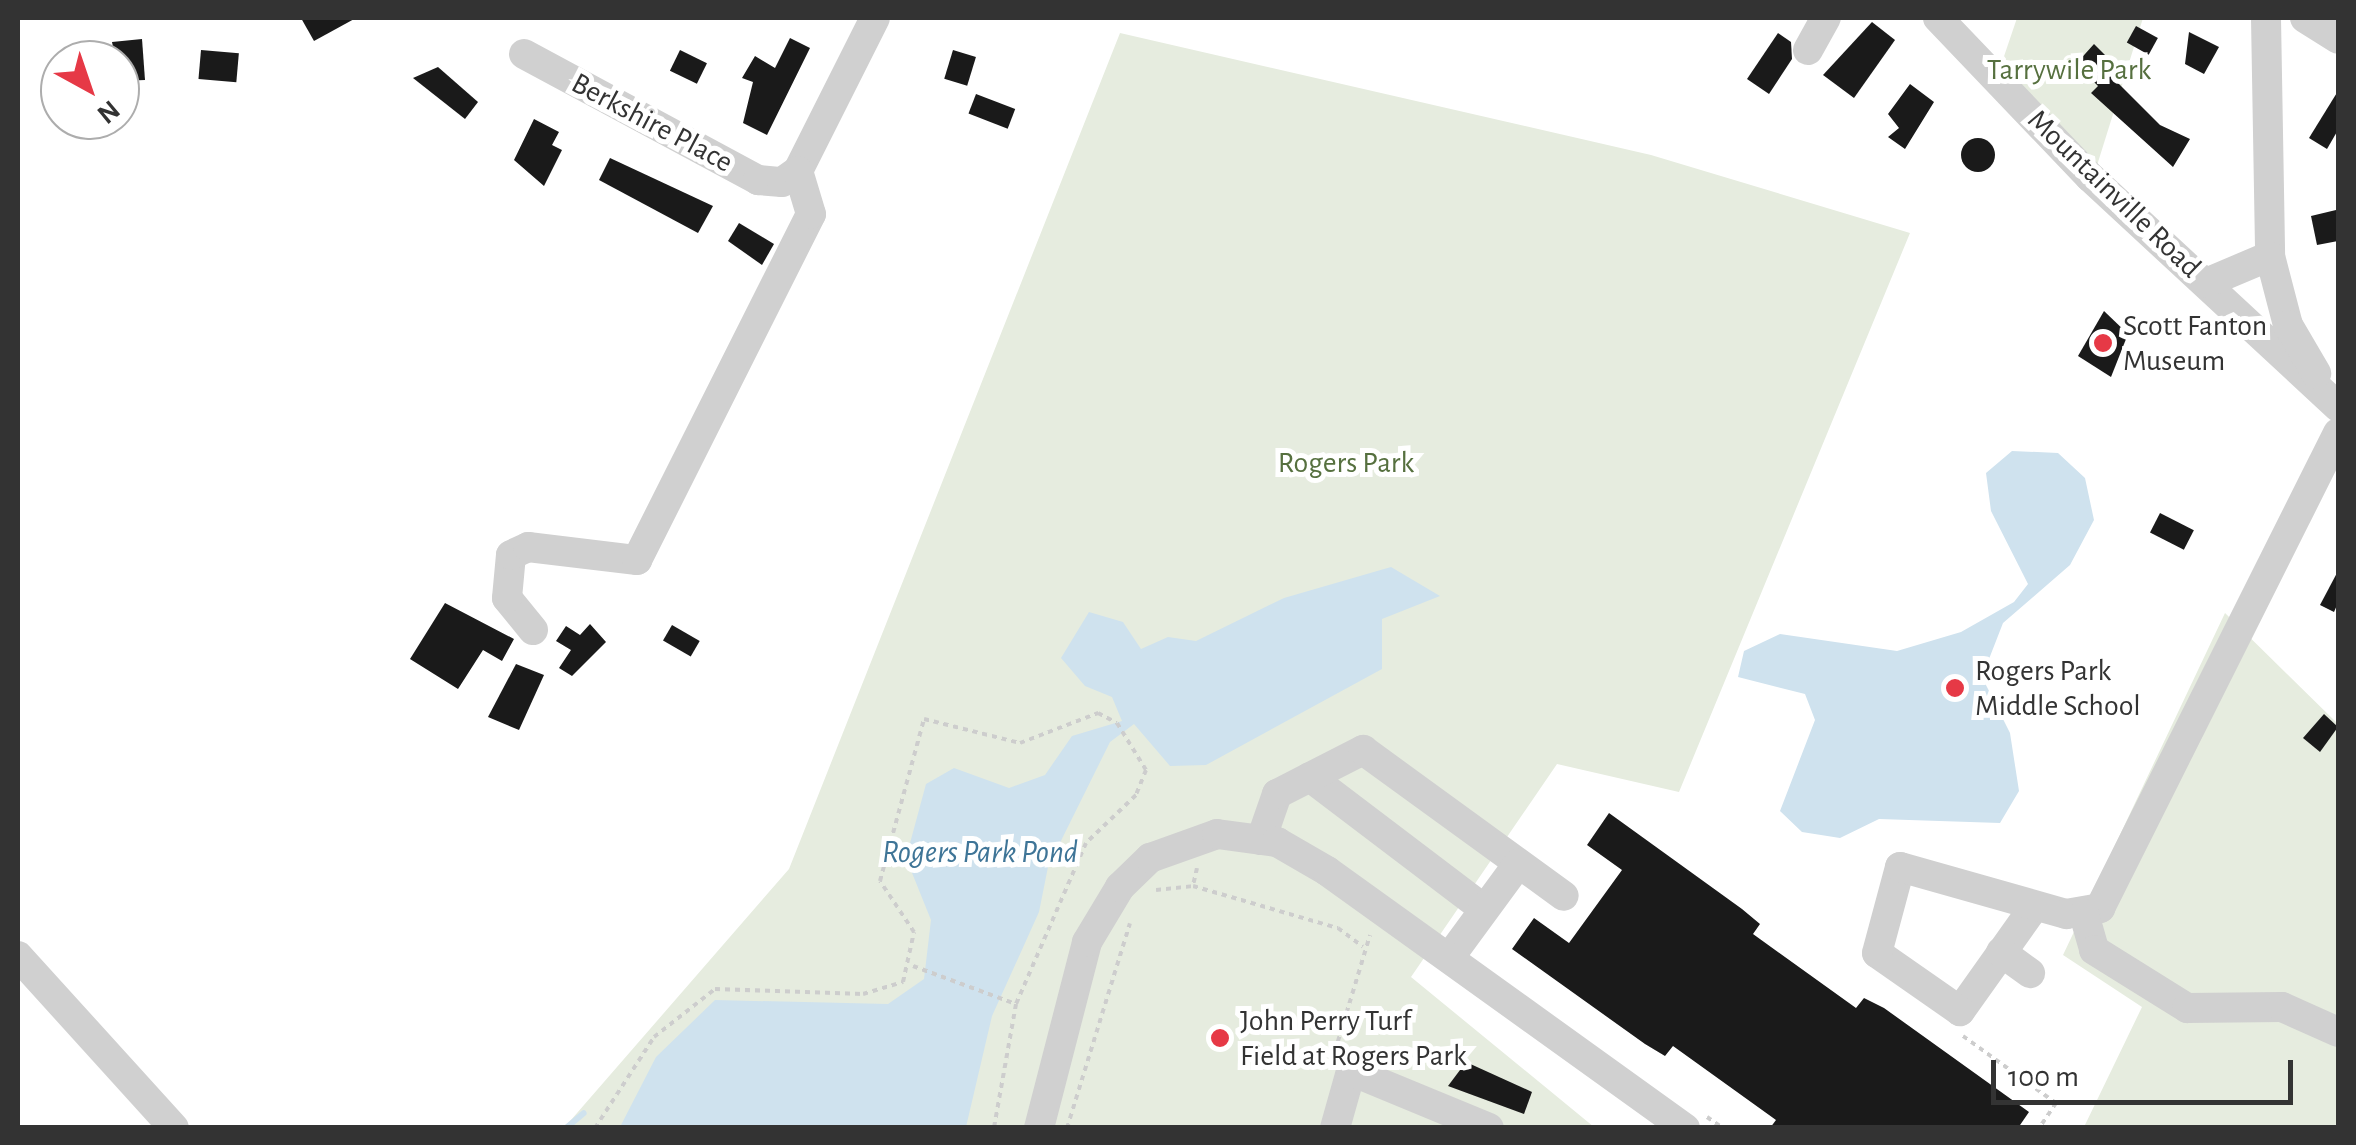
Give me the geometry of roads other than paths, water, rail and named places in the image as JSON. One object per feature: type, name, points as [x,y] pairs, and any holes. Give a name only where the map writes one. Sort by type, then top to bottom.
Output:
[{"type":"street","points":[[533,630],[508,598],[511,555],[528,547],[638,560],[811,214],[790,176],[875,18]]},
{"type":"street","points":[[1808,50],[1826,18]]},
{"type":"street","name":"Mountainville Road","points":[[1938,18],[2206,284],[2338,406]]},
{"type":"street","points":[[2266,18],[2270,256],[2288,324],[2338,406]]},
{"type":"street","points":[[2306,18],[2338,39]]},
{"type":"street","name":"Berkshire Place","points":[[524,54],[758,180],[790,176]]},
{"type":"street","points":[[2206,284],[2270,256]]},
{"type":"street","points":[[2084,914],[2116,886],[2338,433]]},
{"type":"street","points":[[1261,840],[1277,794],[1363,750],[1564,896]]},
{"type":"street","points":[[1310,777],[1484,909]]},
{"type":"street","points":[[1039,1128],[1087,942],[1120,887],[1150,858],[1203,837],[1261,840],[1327,871],[1448,958],[1688,1116]]},
{"type":"street","points":[[1448,958],[1518,864]]},
{"type":"street","points":[[2034,906],[1960,1011],[1877,952],[1900,867],[2034,906],[2084,914]]},
{"type":"street","points":[[2084,914],[2094,950],[2187,1008],[2282,1007],[2338,1032]]},
{"type":"street","points":[[2002,952],[2030,972]]},
{"type":"street","points":[[18,956],[174,1128]]},
{"type":"street","points":[[1335,1128],[1352,1071],[1489,1128]]},
{"type":"water","points":[[2012,451],[2058,453],[2085,478],[2094,520],[2070,565],[2003,623],[1982,677],[2010,733],[2019,791],[2000,823],[1879,819],[1840,838],[1802,832],[1780,811],[1815,720],[1805,694],[1738,677],[1744,651],[1780,634],[1897,651],[1961,632],[2014,602],[2028,584],[1991,511],[1986,473]]},
{"type":"water","name":"Rogers Park Pond","points":[[1391,567],[1440,596],[1382,619],[1382,669],[1206,765],[1170,766],[1134,724],[1110,742],[1048,867],[1039,912],[992,1016],[966,1127],[620,1127],[656,1057],[715,1000],[888,1004],[924,979],[931,920],[906,858],[926,784],[954,768],[1009,788],[1045,775],[1072,736],[1122,721],[1112,697],[1085,686],[1061,658],[1089,612],[1123,622],[1141,649],[1168,637],[1196,641],[1284,598]]},
{"type":"waterway","points":[[566,1128],[584,1113]]},
{"type":"place","name":"Scott Fanton Museum","points":[[2103,343]]},
{"type":"place","name":"Rogers Park Middle School","points":[[1955,688]]},
{"type":"place","name":"John Perry Turf Field at Rogers Park","points":[[1220,1038]]},
{"type":"park label","name":"Tarrywile Park","points":[[2069,70]]},
{"type":"park label","name":"Rogers Park","points":[[1346,463]]}]
